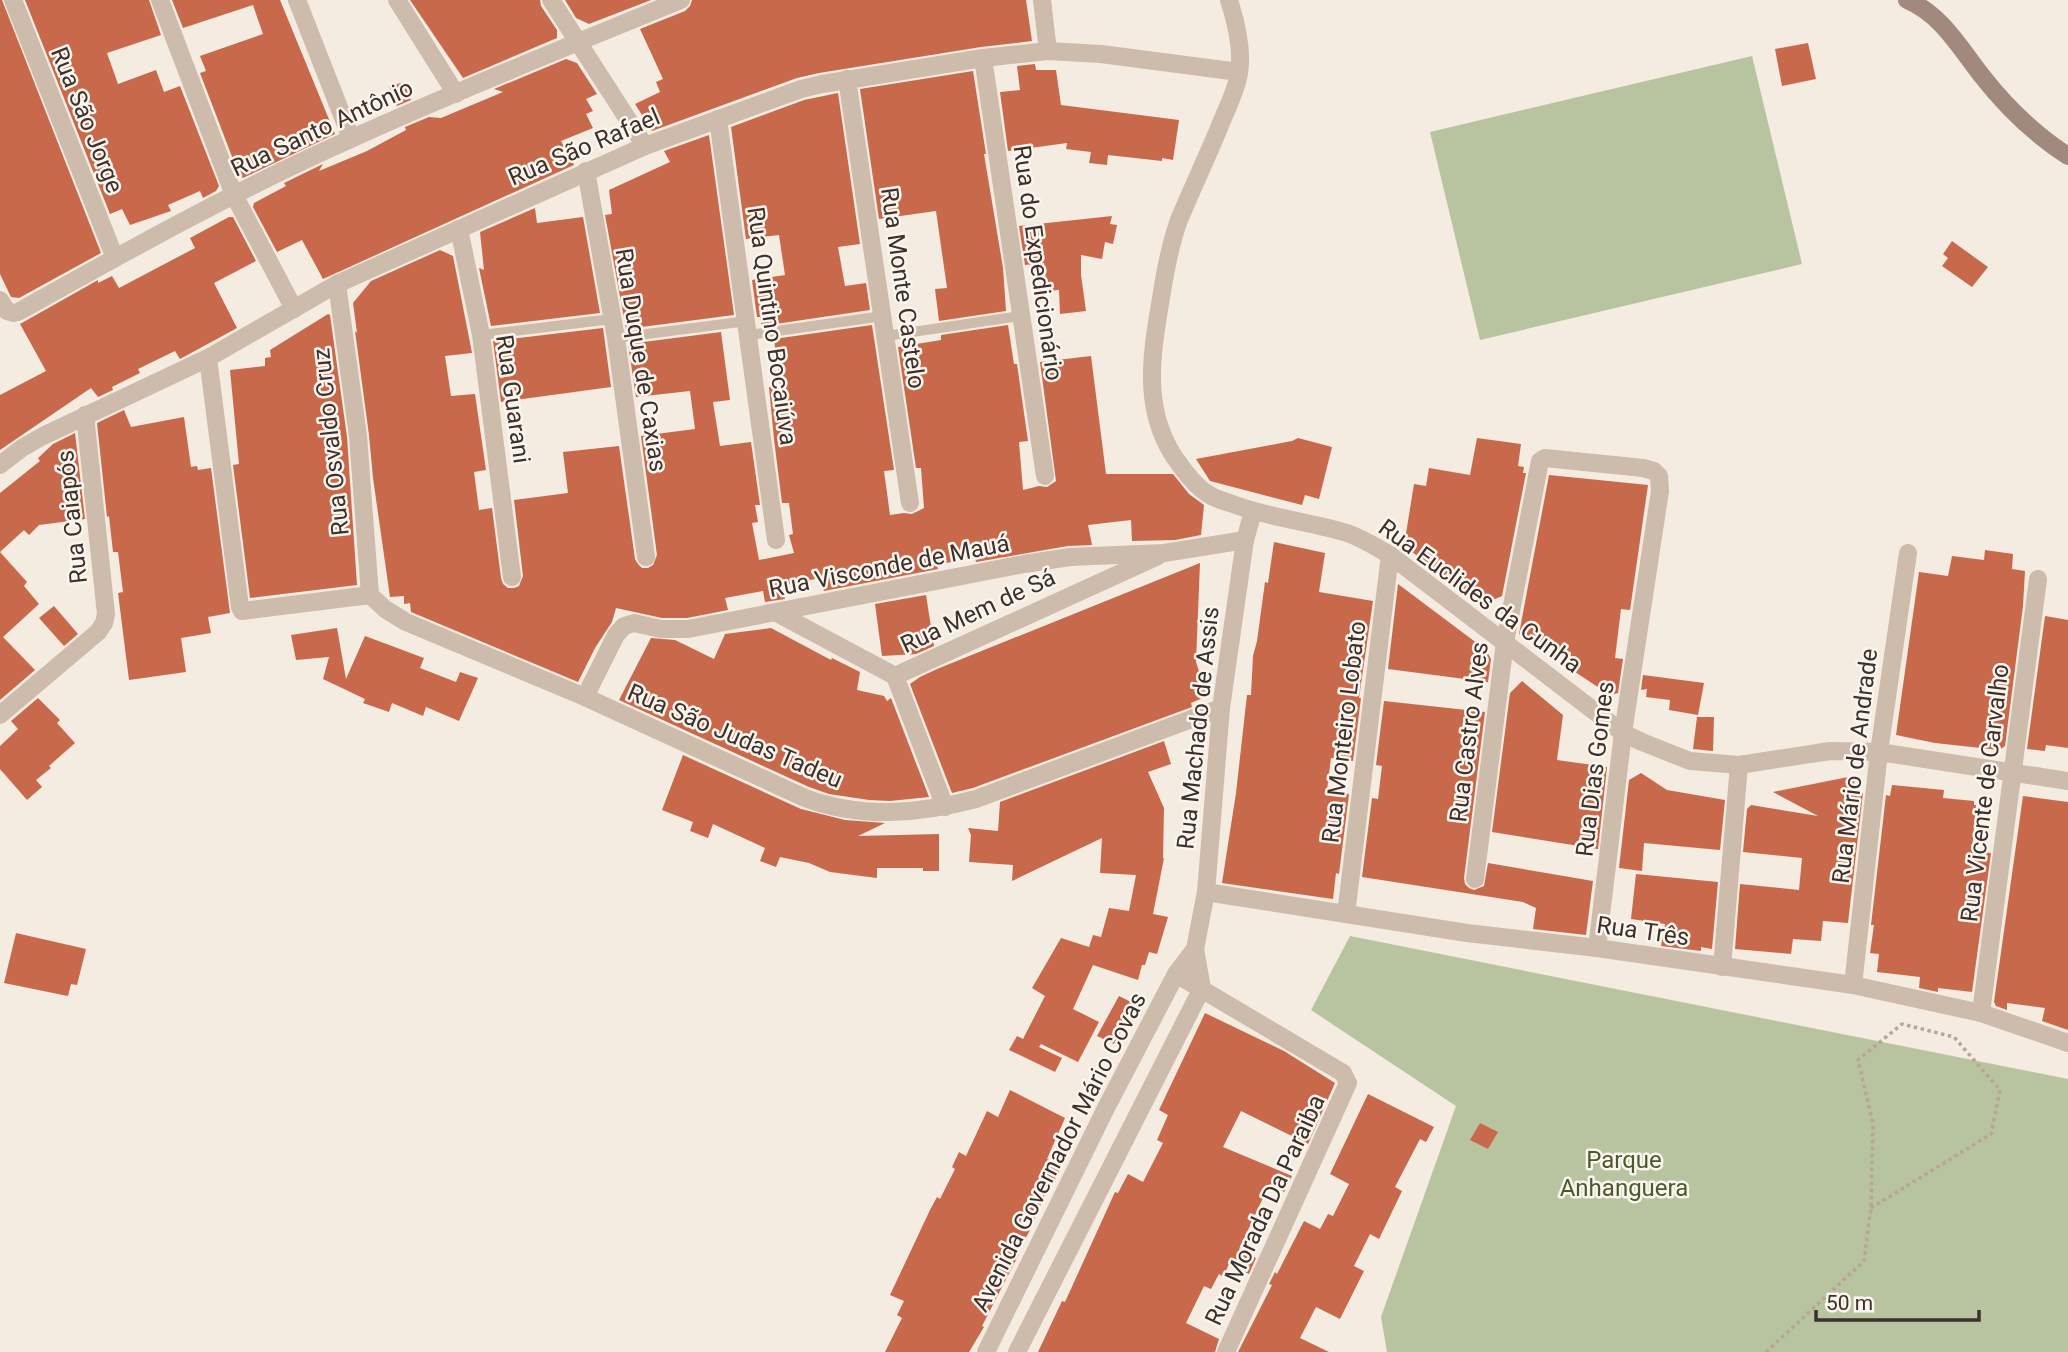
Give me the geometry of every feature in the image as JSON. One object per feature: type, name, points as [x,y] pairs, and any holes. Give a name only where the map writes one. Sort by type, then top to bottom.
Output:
[{"type":"main road","points":[[1908,0],[1933,16],[2028,128],[2068,156]]},
{"type":"street","name":"Rua São Jorge","points":[[13,0],[115,258]]},
{"type":"street","points":[[160,0],[234,195],[294,309]]},
{"type":"street","points":[[297,0],[351,138]]},
{"type":"street","points":[[397,0],[456,94]]},
{"type":"street","points":[[551,0],[645,146]]},
{"type":"street","name":"Rua Santo Antônio","points":[[0,300],[7,311],[18,312],[234,195],[351,138],[681,0]]},
{"type":"street","points":[[1042,0],[1048,51]]},
{"type":"street","name":"Rua Euclides da Cunha","points":[[1229,0],[1238,42],[1239,72],[1232,95],[1178,223],[1166,267],[1151,374],[1158,428],[1173,456],[1209,495],[1253,512],[1351,534],[1390,555],[1623,733],[1689,761],[1739,765],[1830,751],[1879,752],[2068,780]]},
{"type":"street","name":"Rua São Rafael","points":[[0,465],[22,448],[85,415],[208,358],[337,284],[645,146],[801,89],[983,58],[1048,51],[1101,54],[1239,72]]},
{"type":"street","name":"Rua do Expedicionário","points":[[983,58],[1045,476]]},
{"type":"street","name":"Rua Monte Castelo","points":[[848,79],[910,503]]},
{"type":"street","name":"Rua Quintino Bocaiúva","points":[[718,120],[776,540]]},
{"type":"street","name":"Rua Duque de Caxias","points":[[586,171],[615,338],[646,557]]},
{"type":"street","name":"Rua Guarani","points":[[459,229],[481,335],[512,578]]},
{"type":"street","name":"Rua Osvaldo Cruz","points":[[337,284],[358,436],[370,595]]},
{"type":"street","points":[[208,358],[240,609],[247,611],[370,595]]},
{"type":"street","name":"Rua Caiapós","points":[[0,715],[98,632],[104,623],[106,614],[85,415]]},
{"type":"street","name":"Rua Castro Alves","points":[[1475,879],[1505,642],[1541,460],[1545,458],[1643,468],[1657,473]]},
{"type":"street","name":"Rua Dias Gomes","points":[[1597,948],[1623,733],[1660,492],[1657,473]]},
{"type":"street","name":"Rua Machado de Assis","points":[[1202,988],[1195,949],[1206,892],[1221,708],[1245,540],[1253,512]]},
{"type":"street","name":"Rua Visconde de Mauá","points":[[585,697],[616,635],[624,626],[634,623],[661,629],[688,629],[1024,564],[1070,557],[1164,553],[1245,540]]},
{"type":"street","name":"Rua Mem de Sá","points":[[777,612],[895,676],[1164,553]]},
{"type":"street","name":"Rua Mário de Andrade","points":[[1853,985],[1879,752],[1908,553]]},
{"type":"street","name":"Rua Monteiro Lobato","points":[[1346,914],[1390,555]]},
{"type":"street","name":"Rua Vicente de Carvalho","points":[[1981,1013],[2038,579]]},
{"type":"street","name":"Rua São Judas Tadeu","points":[[370,595],[406,621],[585,697],[818,803],[875,813],[945,807],[999,791],[1221,708]]},
{"type":"street","points":[[895,676],[945,807]]},
{"type":"street","points":[[1721,967],[1739,765]]},
{"type":"street","name":"Rua Três","points":[[1206,892],[1467,933],[1597,948],[1853,985],[1981,1013],[2068,1043]]},
{"type":"street","name":"Rua Machado de Assis","points":[[1176,974],[1195,949]]},
{"type":"street","name":"Rua Morada Da Paraiba","points":[[1176,974],[1343,1073],[1348,1083],[1226,1352]]},
{"type":"street","name":"Avenida Governador Mário Covas","points":[[986,1352],[1176,974]]},
{"type":"street","points":[[1017,1352],[1202,988]]},
{"type":"street","points":[[1074,1177],[1099,1189]]},
{"type":"lane","points":[[615,338],[883,316]]},
{"type":"lane","points":[[886,336],[1020,316]]},
{"type":"lane","points":[[481,335],[612,319]]},
{"type":"path","points":[[1766,1352],[1864,1261],[1871,1208],[1873,1124],[1858,1060],[1902,1024],[1954,1037],[2000,1090],[1991,1134],[1871,1208]]},
{"type":"green space","points":[[1752,56],[1802,264],[1480,340],[1430,132]]},
{"type":"green space","name":"Parque Anhanguera","points":[[1350,936],[2068,1079],[2068,1352],[1387,1352],[1381,1317],[1456,1106],[1311,1010]]},
{"type":"building","points":[[0,0],[101,253],[19,298],[11,297],[0,274]]},
{"type":"building","points":[[25,0],[149,0],[161,35],[107,53],[118,84],[156,70],[164,92],[180,86],[219,186],[216,191],[203,198],[200,191],[168,205],[171,211],[130,225],[122,209],[110,214]]},
{"type":"building","points":[[172,0],[280,0],[335,134],[243,178],[239,175],[200,73],[206,71],[200,56],[263,34],[253,5],[183,28]]},
{"type":"building","points":[[410,0],[540,0],[557,30],[557,38],[463,78]]},
{"type":"building","points":[[565,0],[651,0],[589,24],[576,18]]},
{"type":"building","points":[[692,0],[1026,0],[1032,41],[797,78],[652,131],[635,104],[660,92],[656,82],[663,79],[640,29],[685,11]]},
{"type":"building","points":[[1808,43],[1816,79],[1782,86],[1775,49]]},
{"type":"building","points":[[566,59],[577,63],[597,94],[586,99],[593,111],[586,114],[593,128],[561,141],[574,165],[323,279],[302,240],[277,252],[253,207],[254,203],[286,186],[284,183],[323,164],[319,171],[367,151],[406,130],[405,127],[429,117],[441,118],[503,92],[494,89]]},
{"type":"building","points":[[1035,64],[1036,70],[1056,70],[1061,105],[1179,120],[1173,160],[1108,155],[1107,165],[1089,163],[1091,152],[1066,149],[1067,143],[1008,151],[1000,92],[1020,90],[1017,66]]},
{"type":"building","points":[[973,71],[1003,268],[1006,311],[939,321],[935,289],[947,288],[936,211],[879,219],[860,89]]},
{"type":"building","points":[[405,82],[411,100],[397,106],[389,86]]},
{"type":"building","points":[[838,93],[860,244],[838,247],[845,286],[866,283],[870,310],[762,326],[760,317],[757,317],[752,280],[785,275],[779,235],[746,239],[731,127],[804,100]]},
{"type":"building","points":[[709,135],[734,315],[626,329],[605,215],[612,214],[609,190],[670,162],[664,151]]},
{"type":"building","points":[[535,208],[537,223],[583,217],[600,313],[491,326],[479,268],[484,270],[480,232]]},
{"type":"building","points":[[1112,216],[1110,224],[1117,225],[1113,244],[1105,242],[1102,259],[1081,255],[1086,311],[1060,314],[1059,290],[1047,291],[1044,263],[1025,265],[1019,226]]},
{"type":"building","points":[[233,217],[256,261],[214,283],[237,328],[180,359],[175,351],[138,369],[140,373],[98,397],[91,388],[0,450],[0,395],[46,371],[20,324],[98,280],[98,283],[112,276],[119,288],[195,248],[190,238]]},
{"type":"building","points":[[1952,241],[1988,267],[1972,287],[1942,266],[1948,258],[1943,254]]},
{"type":"building","points":[[440,250],[453,256],[472,353],[445,356],[451,396],[475,394],[486,470],[474,472],[479,510],[492,508],[501,578],[508,588],[519,586],[523,576],[514,500],[568,493],[563,452],[619,446],[635,559],[642,568],[653,565],[657,555],[641,436],[695,429],[690,391],[636,397],[628,344],[721,332],[730,400],[713,402],[720,446],[751,442],[760,505],[755,505],[758,522],[752,523],[759,560],[794,553],[789,535],[793,534],[789,503],[782,503],[769,387],[780,386],[774,339],[872,325],[894,470],[884,471],[890,515],[912,514],[924,508],[921,468],[916,468],[898,347],[941,340],[941,335],[1008,325],[1014,364],[1017,364],[1028,441],[1019,442],[1023,490],[1047,487],[1056,481],[1040,362],[1091,356],[1106,474],[1173,474],[1189,494],[1204,505],[1201,535],[1175,540],[1132,541],[1131,520],[1088,525],[1092,545],[1068,546],[976,562],[975,557],[937,565],[938,569],[824,591],[820,578],[782,586],[785,599],[765,602],[763,591],[725,598],[728,610],[687,618],[662,618],[616,608],[612,622],[578,682],[411,612],[410,603],[404,604],[404,596],[390,597],[353,303],[371,281]]},
{"type":"building","points":[[328,314],[347,437],[357,585],[250,598],[233,465],[239,464],[230,370],[265,366],[265,358],[271,357],[270,350]]},
{"type":"building","points":[[603,328],[611,387],[501,402],[493,341]]},
{"type":"building","points":[[124,410],[131,427],[184,417],[191,467],[197,466],[198,470],[211,468],[230,613],[208,617],[211,633],[181,638],[186,672],[129,680],[118,593],[123,592],[118,552],[113,552],[109,516],[107,517],[97,423]]},
{"type":"building","points":[[75,433],[85,519],[39,525],[29,535],[24,530],[0,552],[0,493],[40,461],[38,458],[53,444]]},
{"type":"building","points":[[1298,438],[1332,447],[1319,499],[1305,495],[1302,505],[1210,481],[1196,459],[1292,441]]},
{"type":"building","points":[[1477,438],[1521,444],[1518,466],[1524,467],[1523,473],[1526,473],[1502,596],[1493,600],[1473,597],[1404,546],[1414,484],[1426,486],[1429,468],[1470,475]]},
{"type":"building","points":[[1549,475],[1648,485],[1630,610],[1621,609],[1615,658],[1623,659],[1618,693],[1610,695],[1569,668],[1571,652],[1557,651],[1535,638],[1535,644],[1519,634]]},
{"type":"building","points":[[1274,542],[1325,553],[1319,592],[1373,601],[1353,761],[1331,758],[1327,790],[1349,794],[1339,874],[1336,873],[1333,899],[1222,883],[1247,695],[1251,695],[1253,656]]},
{"type":"building","points":[[1985,550],[2013,554],[2012,569],[2025,571],[2005,746],[1999,750],[1935,743],[1896,735],[1919,572],[1948,576],[1952,556],[1984,560]]},
{"type":"building","points":[[0,552],[27,582],[24,586],[39,604],[3,637],[35,670],[0,700]]},
{"type":"building","points":[[1200,563],[1196,662],[1207,696],[1191,703],[1192,707],[973,788],[952,793],[910,684],[937,669]]},
{"type":"building","points":[[1398,584],[1486,650],[1491,659],[1488,682],[1388,669]]},
{"type":"building","points":[[926,595],[934,646],[916,654],[882,656],[875,604]]},
{"type":"building","points":[[54,606],[78,634],[64,646],[39,618]]},
{"type":"building","points":[[2045,616],[2068,620],[2068,748],[2046,745],[2045,751],[2027,749]]},
{"type":"building","points":[[337,628],[346,679],[365,636],[424,658],[420,668],[456,682],[460,672],[478,678],[459,721],[426,707],[423,716],[392,703],[389,712],[363,703],[365,699],[323,679],[329,657],[296,660],[291,635]]},
{"type":"building","points":[[771,628],[860,672],[857,690],[884,696],[887,701],[891,698],[929,797],[890,801],[829,794],[619,700],[651,638],[675,640],[714,659],[725,634]]},
{"type":"building","points":[[1643,675],[1704,683],[1698,715],[1669,710],[1670,700],[1646,697],[1647,689],[1641,690]]},
{"type":"building","points":[[1522,681],[1563,715],[1557,760],[1607,767],[1598,849],[1492,832],[1510,693]]},
{"type":"building","points":[[38,698],[60,720],[57,723],[75,743],[36,780],[42,787],[27,800],[0,769],[0,746],[18,729],[11,721]]},
{"type":"building","points":[[1384,701],[1485,712],[1465,884],[1474,890],[1484,886],[1488,863],[1593,881],[1586,935],[1533,929],[1536,908],[1523,902],[1362,877],[1372,798],[1378,799],[1382,766],[1376,765]]},
{"type":"building","points":[[1697,717],[1714,717],[1713,751],[1693,749]]},
{"type":"building","points":[[1164,741],[1171,764],[1148,772],[1164,808],[1164,858],[1153,914],[1168,917],[1157,954],[1149,952],[1138,980],[1093,965],[1073,1009],[1099,1022],[1078,1062],[1041,1044],[1039,1047],[1062,1058],[1055,1072],[1009,1050],[1017,1036],[1023,1039],[1045,996],[1032,988],[1061,938],[1089,947],[1093,935],[1101,937],[1109,908],[1129,911],[1136,875],[1100,873],[1102,838],[1012,881],[1013,865],[969,862],[971,835],[968,828],[998,831],[1000,802]]},
{"type":"building","points":[[683,755],[801,809],[845,820],[885,823],[858,836],[939,834],[939,871],[923,871],[923,868],[877,868],[877,878],[830,872],[809,863],[780,857],[776,867],[760,861],[765,848],[713,824],[708,838],[690,831],[693,822],[662,810]]},
{"type":"building","points":[[1641,773],[1667,790],[1725,800],[1720,850],[1644,843],[1642,871],[1619,868],[1629,780]]},
{"type":"building","points":[[1853,776],[1856,792],[1863,793],[1848,923],[1823,921],[1821,941],[1793,939],[1791,954],[1735,949],[1740,884],[1799,890],[1802,858],[1743,852],[1747,809],[1751,805],[1818,816],[1773,792]]},
{"type":"building","points":[[1892,785],[1944,790],[1943,798],[1974,801],[1976,805],[1972,851],[1991,853],[1972,992],[1938,988],[1938,992],[1919,988],[1920,977],[1877,972],[1879,954],[1870,953],[1874,925],[1871,925],[1886,795],[1890,796]]},
{"type":"building","points":[[2023,796],[2068,802],[2068,1030],[2042,1021],[2045,1008],[2007,1003],[2007,1010],[1996,1006],[1994,1002]]},
{"type":"building","points":[[1636,874],[1718,882],[1712,949],[1701,947],[1701,951],[1661,946],[1665,924],[1631,919]]},
{"type":"building","points":[[16,933],[86,949],[77,985],[71,984],[68,996],[4,983]]},
{"type":"building","points":[[1119,996],[1135,1004],[1114,1044],[1097,1036]]},
{"type":"building","points":[[1205,1013],[1284,1051],[1335,1083],[1308,1144],[1241,1111],[1223,1147],[1292,1176],[1284,1192],[1271,1185],[1239,1249],[1256,1258],[1249,1274],[1229,1264],[1223,1277],[1219,1274],[1211,1289],[1204,1286],[1186,1323],[1219,1339],[1215,1352],[1038,1352],[1062,1301],[1065,1302],[1115,1192],[1118,1193],[1128,1174],[1143,1182],[1163,1143],[1157,1140],[1168,1115],[1159,1110]]},
{"type":"building","points":[[1010,1090],[1065,1118],[1047,1159],[1062,1166],[1054,1181],[1051,1180],[1017,1253],[1019,1254],[969,1352],[885,1352],[902,1318],[897,1315],[904,1301],[890,1295],[930,1210],[937,1197],[940,1199],[955,1169],[952,1167],[959,1152],[966,1156],[987,1111],[998,1117]]},
{"type":"building","points":[[1368,1094],[1434,1127],[1426,1142],[1420,1139],[1395,1187],[1402,1191],[1379,1239],[1370,1234],[1354,1266],[1364,1271],[1340,1319],[1316,1307],[1300,1338],[1329,1352],[1238,1352],[1272,1285],[1269,1284],[1275,1272],[1277,1274],[1304,1221],[1320,1229],[1328,1214],[1333,1216],[1349,1184],[1330,1174]]},
{"type":"building","points":[[1480,1123],[1498,1132],[1488,1149],[1470,1140]]}]
